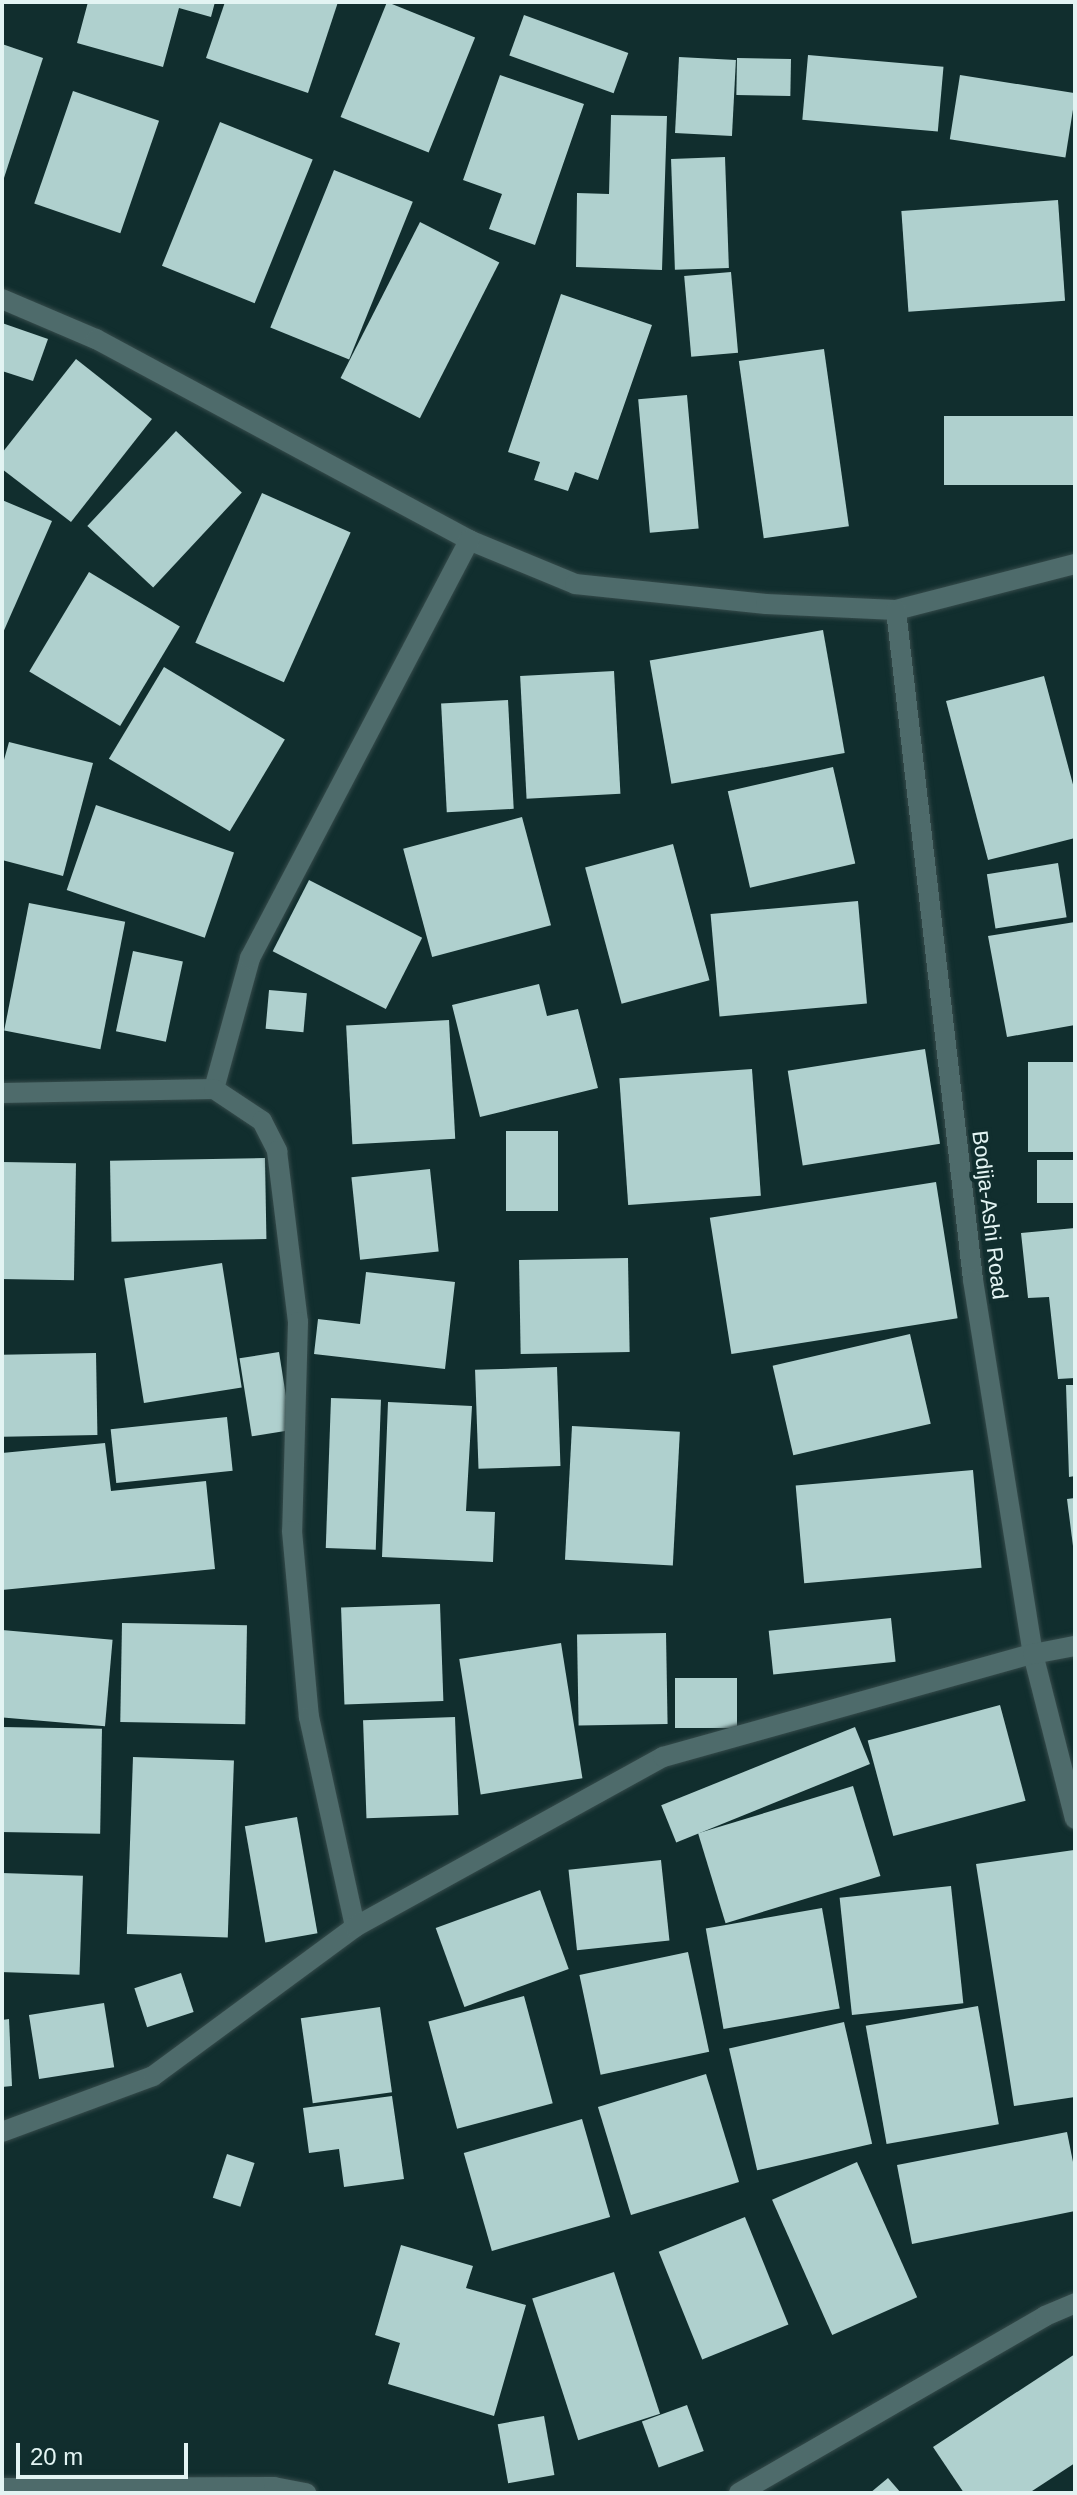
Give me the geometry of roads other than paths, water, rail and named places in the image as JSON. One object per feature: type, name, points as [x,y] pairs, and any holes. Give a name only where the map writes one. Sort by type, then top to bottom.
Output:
[{"type":"street","points":[[2,299],[96,339],[469,540],[575,584],[766,604],[896,610],[1075,564]]},
{"type":"street","points":[[214,1089],[250,958],[469,540]]},
{"type":"street","name":"Bodija-Ashi Road","points":[[896,610],[969,1254],[1033,1654],[1075,1819]]},
{"type":"street","points":[[2,1093],[214,1089],[262,1121],[277,1151],[298,1322],[292,1531],[309,1717],[355,1927]]},
{"type":"street","points":[[2,2132],[153,2076],[355,1927],[663,1757],[1033,1654],[1075,1646]]},
{"type":"street","points":[[739,2493],[1031,2324],[1075,2303]]},
{"type":"street","points":[[2,2488],[274,2487],[306,2493]]}]
